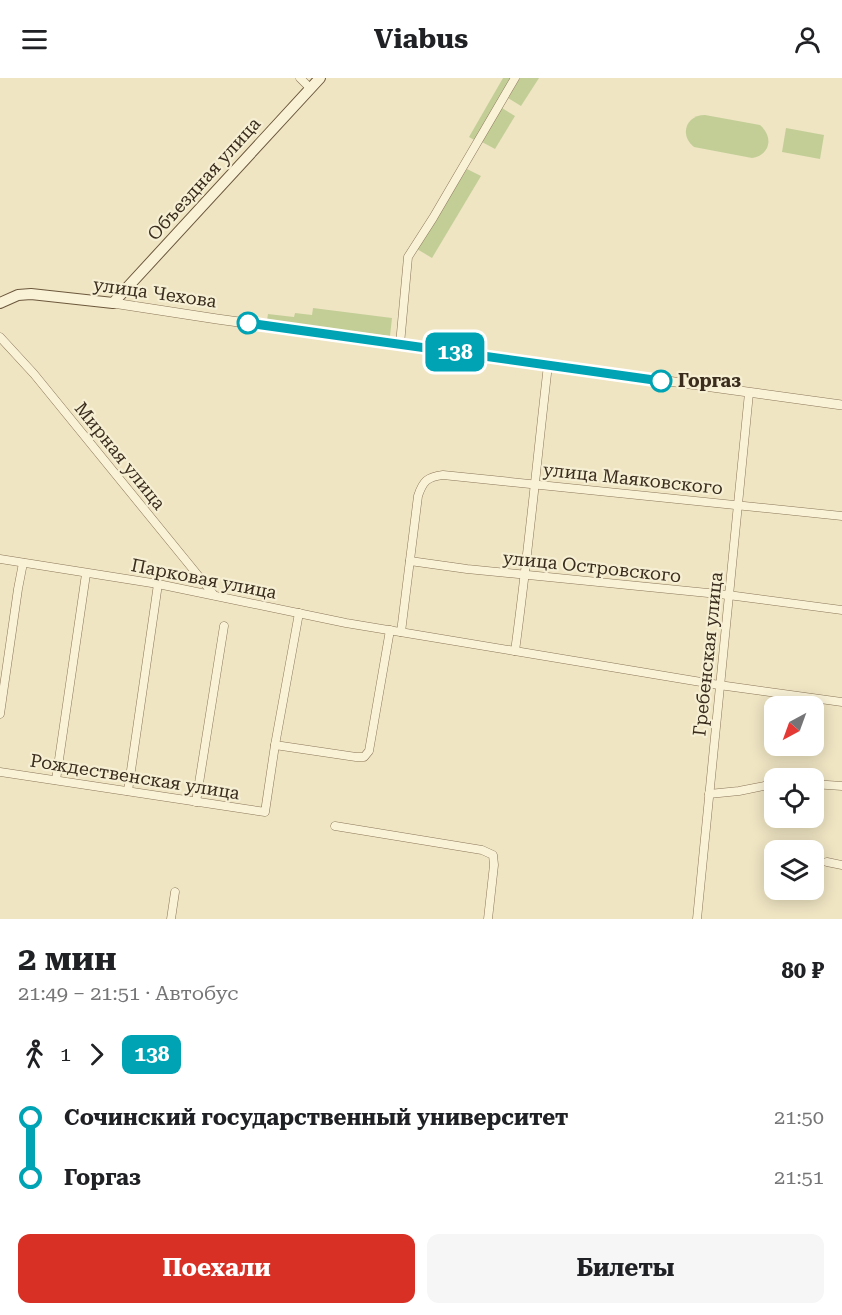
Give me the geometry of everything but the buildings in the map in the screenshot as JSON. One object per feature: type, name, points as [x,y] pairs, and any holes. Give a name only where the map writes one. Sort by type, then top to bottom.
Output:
[{"type":"main road","name":"Объездная улица","points":[[113,303],[320,78]]},
{"type":"main road","name":"улица Чехова","points":[[0,302],[18,295],[31,294],[113,303]]},
{"type":"street","points":[[300,78],[310,88]]},
{"type":"street","points":[[400,344],[408,257],[515,78]]},
{"type":"street","name":"улица Чехова","points":[[113,303],[842,405]]},
{"type":"street","name":"Мирная улица","points":[[0,337],[34,374],[214,595]]},
{"type":"street","points":[[515,651],[548,364]]},
{"type":"street","name":"Гребенская улица","points":[[697,919],[749,393]]},
{"type":"street","name":"улица Маяковского","points":[[410,561],[418,496],[422,483],[433,476],[442,475],[842,516]]},
{"type":"street","name":"Парковая улица","points":[[0,559],[158,584],[401,632],[719,685],[842,702]]},
{"type":"street","points":[[401,632],[410,561]]},
{"type":"street","name":"улица Островского","points":[[410,561],[728,595],[842,610]]},
{"type":"street","points":[[0,714],[23,563]]},
{"type":"street","points":[[56,780],[86,574]]},
{"type":"street","points":[[128,792],[158,584]]},
{"type":"street","points":[[299,613],[275,745],[364,757],[369,751],[390,630]]},
{"type":"street","points":[[196,802],[224,626]]},
{"type":"street","name":"Рождественская улица","points":[[0,772],[265,812],[275,745]]},
{"type":"street","points":[[824,785],[842,786]]},
{"type":"street","points":[[709,794],[764,786]]},
{"type":"street","points":[[335,826],[482,850],[493,855],[488,919]]},
{"type":"street","points":[[826,862],[842,865]]},
{"type":"street","points":[[171,919],[176,892]]},
{"type":"green space","points":[[503,78],[513,78],[476,141],[469,137]]},
{"type":"green space","points":[[520,78],[539,78],[521,106],[508,98]]},
{"type":"green space","points":[[502,108],[515,116],[495,149],[482,142]]},
{"type":"green space","points":[[705,115],[760,125],[767,135],[766,149],[752,158],[694,147],[687,137],[687,126],[693,118]]},
{"type":"green space","points":[[786,128],[824,135],[820,159],[782,152]]},
{"type":"green space","points":[[467,169],[481,176],[432,258],[417,249]]},
{"type":"green space","points":[[313,308],[392,318],[390,336],[267,320],[268,314],[294,317],[295,313],[312,315]]},
{"type":"bus line","name":"138","points":[[248,323],[661,381]]},
{"type":"place","name":"Горгаз","points":[[661,381]]}]
